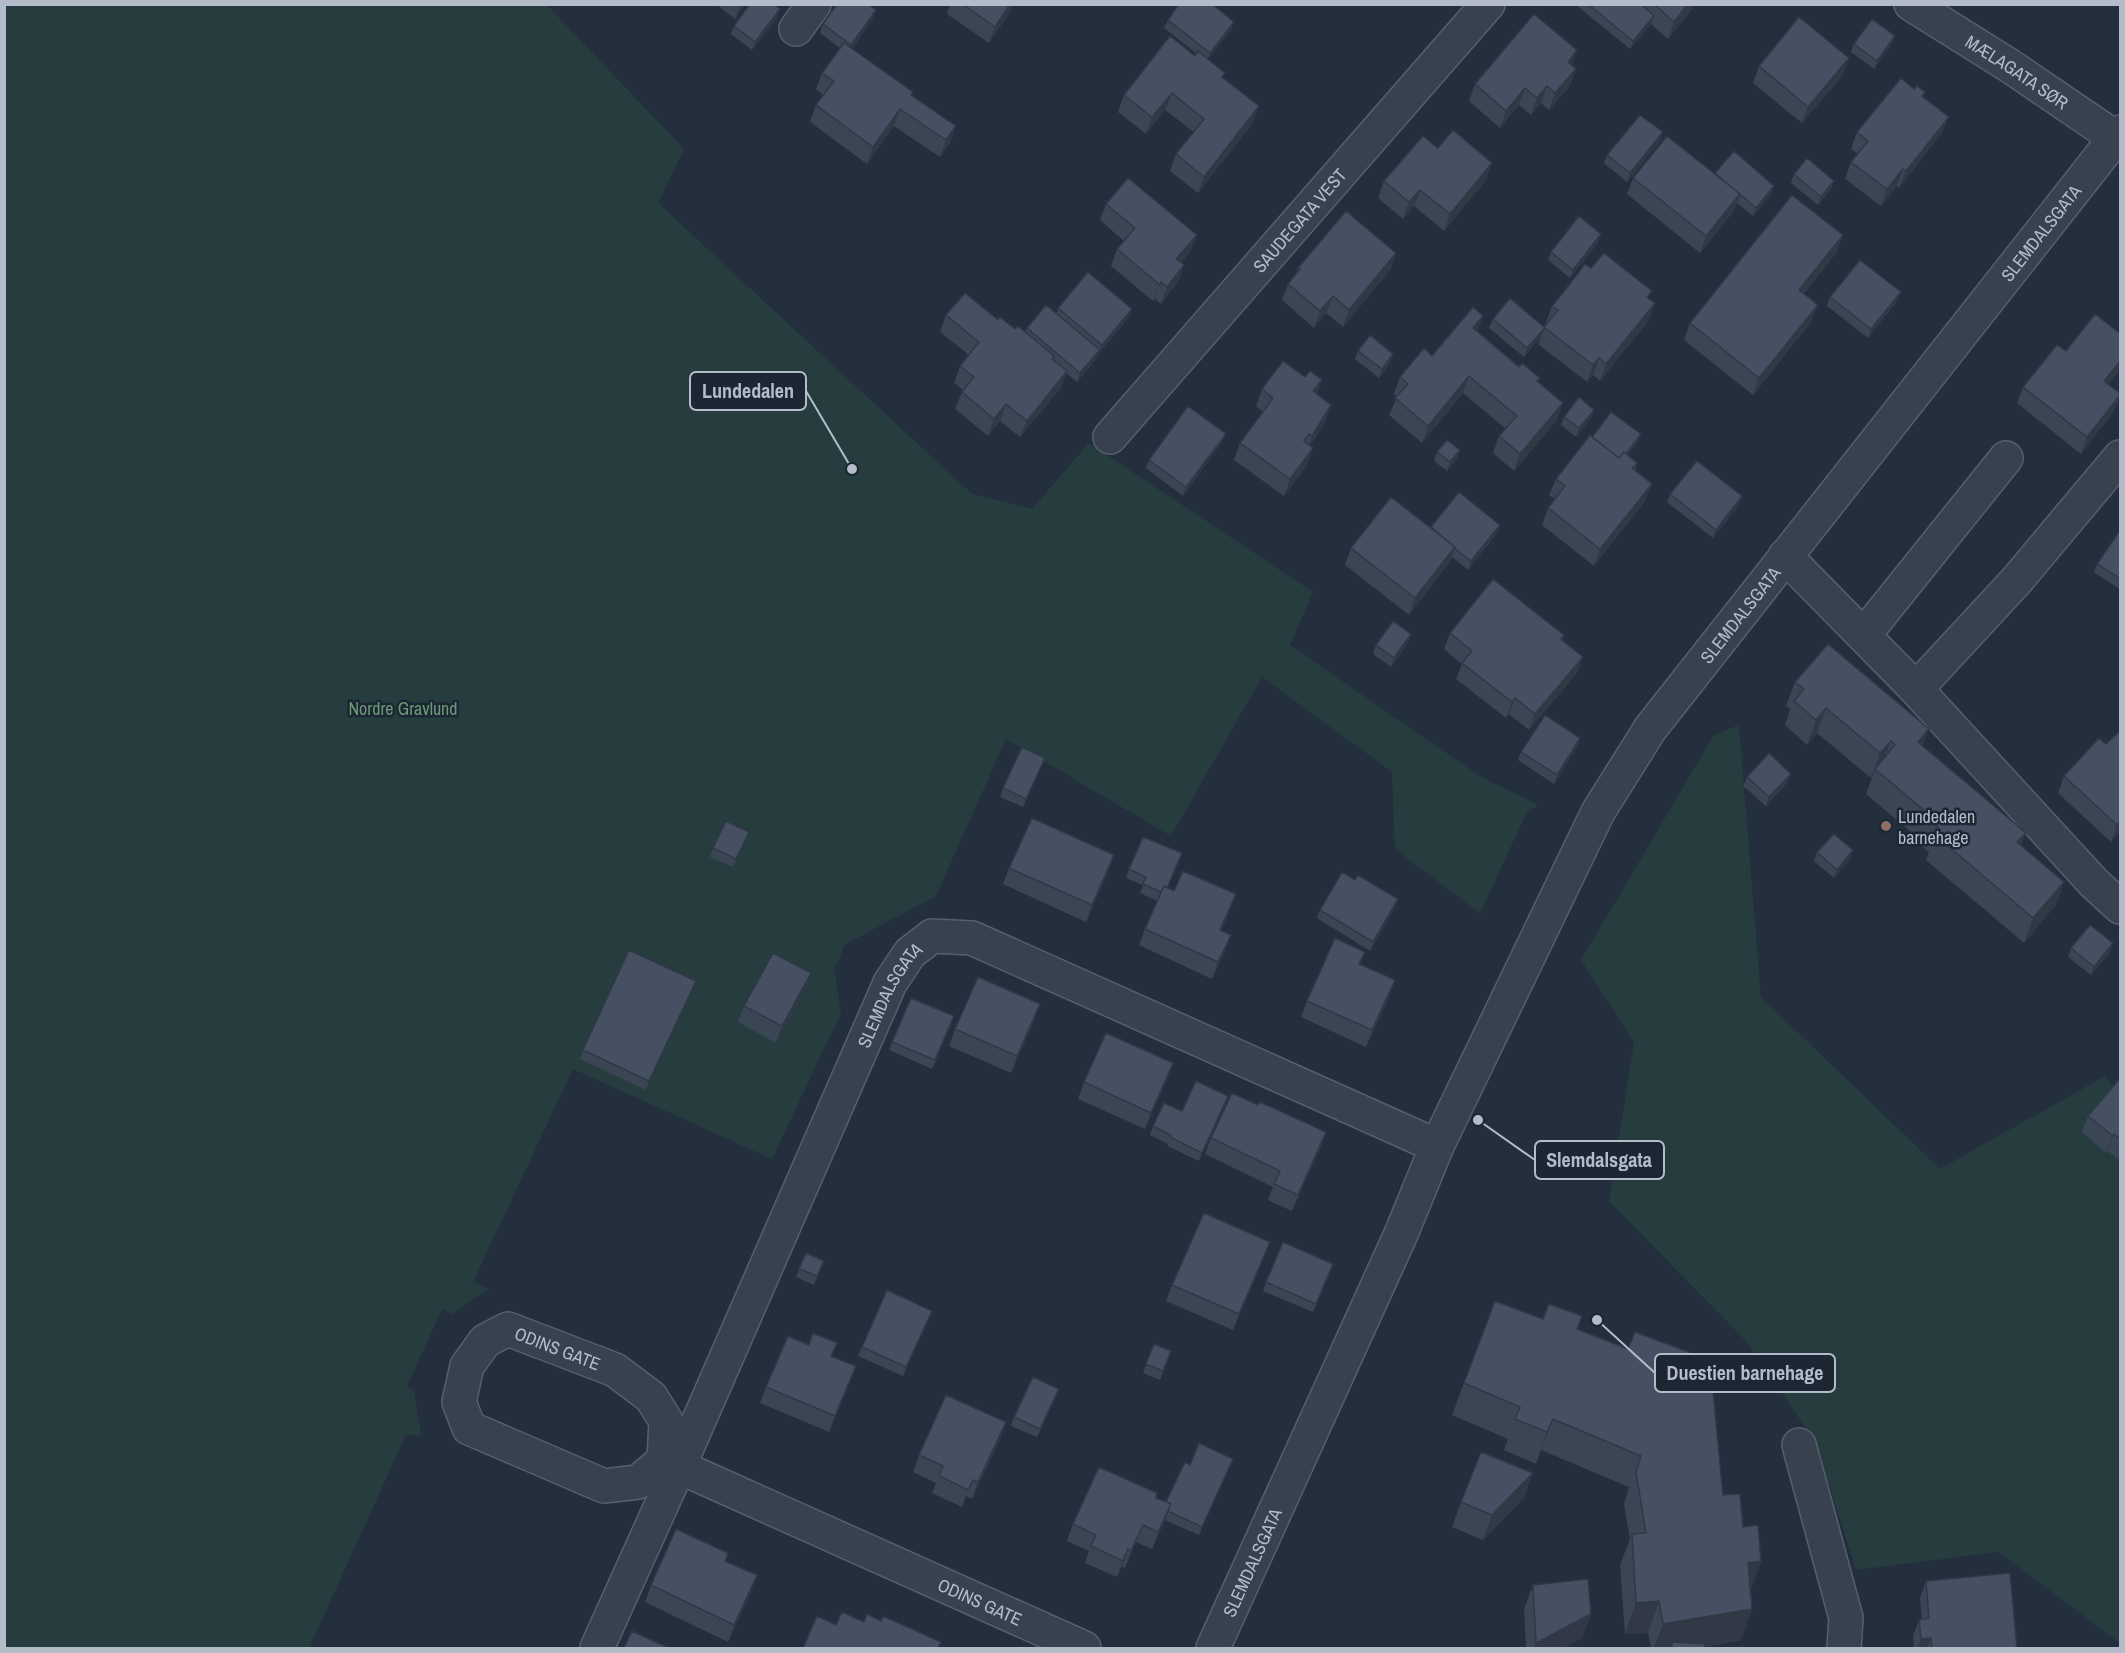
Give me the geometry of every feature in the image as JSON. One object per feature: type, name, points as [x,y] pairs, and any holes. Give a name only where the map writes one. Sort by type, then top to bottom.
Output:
[{"type":"street","name":"SAUDEGATA VEST","points":[[1110,437],[1488,4]]},
{"type":"street","name":"MÆLAGATA SØR","points":[[1911,4],[2119,137]]},
{"type":"street","name":"SLEMDALSGATA","points":[[1213,1648],[1401,1234],[1437,1146],[1598,812],[1650,729],[2119,137]]},
{"type":"street","points":[[1916,689],[2017,580],[2121,457]]},
{"type":"street","points":[[1864,635],[2006,458]]},
{"type":"street","points":[[1785,556],[1916,689],[2094,883],[2121,907]]},
{"type":"street","name":"SLEMDALSGATA","points":[[671,1463],[890,983],[910,953],[932,936],[972,938],[1437,1146]]},
{"type":"street","name":"ODINS GATE","points":[[597,1648],[671,1463],[666,1421],[651,1397],[615,1370],[508,1329],[485,1341],[467,1366],[459,1402],[469,1428],[604,1486],[638,1482],[671,1463]]},
{"type":"street","points":[[1799,1445],[1846,1618],[1844,1648]]},
{"type":"street","name":"ODINS GATE","points":[[671,1463],[1084,1648]]},
{"type":"green space","name":"Nordre Gravlund","points":[[5,5],[547,5],[684,149],[658,203],[972,494],[1032,509],[1089,443],[1313,592],[1290,645],[1481,777],[1538,805],[1526,814],[1480,913],[1395,849],[1392,772],[1262,677],[1171,836],[1006,739],[936,896],[844,945],[834,969],[841,1013],[772,1159],[573,1069],[473,1282],[489,1289],[452,1314],[442,1309],[407,1386],[414,1391],[421,1436],[406,1435],[309,1648],[5,1648]]},
{"type":"green space","points":[[1739,725],[1761,997],[1940,1169],[2105,1076],[2120,1094],[2120,1643],[1999,1552],[1856,1570],[1816,1443],[1747,1342],[1609,1201],[1634,1042],[1581,960],[1714,735]]},
{"type":"building","points":[[750,4],[774,4],[780,9],[755,42],[734,26]]},
{"type":"building","points":[[837,4],[868,4],[876,10],[851,45],[823,24]]},
{"type":"building","points":[[963,4],[1010,4],[995,27]]},
{"type":"building","points":[[1179,4],[1212,4],[1234,22],[1210,53],[1168,20]]},
{"type":"building","points":[[1588,4],[1641,4],[1654,16],[1633,41]]},
{"type":"building","points":[[1654,4],[1688,4],[1674,22]]},
{"type":"building","points":[[1534,14],[1577,50],[1568,62],[1576,69],[1555,93],[1547,86],[1537,98],[1525,88],[1506,111],[1475,84]]},
{"type":"building","points":[[1799,17],[1849,58],[1808,107],[1759,66]]},
{"type":"building","points":[[1872,19],[1895,36],[1877,61],[1854,44]]},
{"type":"building","points":[[1170,36],[1195,56],[1198,51],[1225,73],[1222,77],[1259,106],[1204,177],[1176,154],[1204,119],[1172,93],[1152,117],[1124,95]]},
{"type":"building","points":[[844,43],[913,92],[911,95],[956,126],[946,140],[900,109],[873,147],[816,105],[834,81],[822,73]]},
{"type":"building","points":[[1901,78],[1914,89],[1917,86],[1925,92],[1922,96],[1949,117],[1906,171],[1903,169],[1887,189],[1851,162],[1868,141],[1857,132]]},
{"type":"building","points":[[1640,115],[1663,132],[1630,173],[1607,155]]},
{"type":"building","points":[[1453,130],[1492,163],[1450,214],[1420,190],[1409,202],[1384,181],[1423,136],[1438,148]]},
{"type":"building","points":[[1667,136],[1740,194],[1706,236],[1633,178]]},
{"type":"building","points":[[1734,151],[1774,186],[1756,208],[1715,173]]},
{"type":"building","points":[[1807,158],[1834,181],[1821,197],[1794,174]]},
{"type":"building","points":[[1128,178],[1197,235],[1176,259],[1184,265],[1167,287],[1161,282],[1160,285],[1117,249],[1135,228],[1106,204]]},
{"type":"building","points":[[1792,195],[1843,235],[1799,290],[1818,305],[1759,378],[1690,323]]},
{"type":"building","points":[[1346,211],[1396,253],[1349,310],[1333,296],[1320,311],[1288,284],[1300,269],[1298,268]]},
{"type":"building","points":[[1579,216],[1601,234],[1573,270],[1551,252]]},
{"type":"building","points":[[1604,253],[1652,291],[1647,297],[1655,303],[1606,364],[1599,358],[1593,365],[1544,327],[1558,310],[1552,306],[1585,264],[1591,268]]},
{"type":"building","points":[[1860,260],[1901,292],[1871,329],[1830,297]]},
{"type":"building","points":[[1088,272],[1132,309],[1102,345],[1058,308]]},
{"type":"building","points":[[965,293],[998,320],[1000,317],[1015,329],[1018,326],[1054,356],[1052,359],[1067,371],[1027,421],[1006,404],[994,419],[962,392],[974,377],[960,366],[979,342],[946,315]]},
{"type":"building","points":[[1510,298],[1545,328],[1527,348],[1493,319]]},
{"type":"building","points":[[1046,305],[1100,350],[1080,373],[1027,328]]},
{"type":"building","points":[[1473,307],[1483,316],[1473,328],[1519,367],[1522,363],[1540,378],[1537,381],[1563,403],[1520,454],[1499,436],[1517,416],[1469,376],[1428,426],[1395,398],[1408,384],[1400,377],[1424,348],[1432,356]]},
{"type":"building","points":[[2095,314],[2121,334],[2121,360],[2104,381],[2121,394],[2087,437],[2023,387],[2057,345],[2066,351]]},
{"type":"building","points":[[1370,335],[1393,354],[1382,369],[1358,351]]},
{"type":"building","points":[[1283,361],[1305,377],[1310,371],[1322,380],[1313,391],[1331,405],[1312,436],[1309,434],[1304,441],[1313,448],[1290,479],[1240,443],[1273,398],[1262,389]]},
{"type":"building","points":[[1579,397],[1594,410],[1579,428],[1564,417]]},
{"type":"building","points":[[1188,406],[1226,434],[1186,487],[1149,460]]},
{"type":"building","points":[[1611,412],[1641,434],[1626,454],[1624,452],[1619,458],[1592,437]]},
{"type":"building","points":[[1590,435],[1619,458],[1624,452],[1637,463],[1632,468],[1652,484],[1600,549],[1548,508],[1565,486],[1556,479]]},
{"type":"building","points":[[1447,440],[1460,450],[1450,462],[1437,452]]},
{"type":"building","points":[[1697,461],[1742,496],[1716,530],[1670,494]]},
{"type":"building","points":[[1459,492],[1500,525],[1471,561],[1431,527]]},
{"type":"building","points":[[1391,497],[1455,547],[1415,598],[1351,548]]},
{"type":"building","points":[[2121,529],[2121,579],[2097,564]]},
{"type":"building","points":[[1493,579],[1564,635],[1561,639],[1583,657],[1535,714],[1515,698],[1512,702],[1462,663],[1472,651],[1450,633]]},
{"type":"building","points":[[1393,621],[1411,634],[1394,658],[1376,645]]},
{"type":"building","points":[[1828,644],[1929,729],[1918,742],[2026,833],[2017,842],[2064,882],[2033,918],[1935,835],[1940,829],[1931,821],[1933,818],[1875,769],[1895,745],[1891,741],[1880,753],[1826,708],[1816,720],[1794,701],[1804,689],[1795,682]]},
{"type":"building","points":[[1545,715],[1580,738],[1557,775],[1521,752]]},
{"type":"building","points":[[2121,730],[2121,821],[2117,825],[2064,776],[2099,738],[2106,744]]},
{"type":"building","points":[[1022,747],[1045,758],[1026,799],[1003,788]]},
{"type":"building","points":[[1769,753],[1791,774],[1769,797],[1747,777]]},
{"type":"building","points":[[1032,818],[1114,855],[1092,905],[1009,868]]},
{"type":"building","points":[[726,821],[749,832],[736,859],[713,848]]},
{"type":"building","points":[[1834,834],[1853,850],[1837,870],[1817,852]]},
{"type":"building","points":[[1143,837],[1182,853],[1167,888],[1164,886],[1161,892],[1143,884],[1146,877],[1129,869]]},
{"type":"building","points":[[1183,871],[1236,894],[1220,930],[1231,935],[1218,962],[1145,929],[1164,886],[1174,891]]},
{"type":"building","points":[[1342,872],[1355,880],[1358,875],[1398,899],[1373,942],[1320,910]]},
{"type":"building","points":[[2090,925],[2113,943],[2094,967],[2071,948]]},
{"type":"building","points":[[1335,938],[1365,952],[1359,964],[1395,980],[1372,1030],[1307,1001]]},
{"type":"building","points":[[629,950],[696,981],[649,1081],[583,1050]]},
{"type":"building","points":[[773,953],[811,973],[782,1026],[744,1006]]},
{"type":"building","points":[[978,977],[1040,1004],[1017,1056],[955,1029]]},
{"type":"building","points":[[911,998],[954,1016],[935,1060],[892,1042]]},
{"type":"building","points":[[1106,1033],[1173,1063],[1151,1113],[1084,1082]]},
{"type":"building","points":[[2121,1077],[2121,1140],[2088,1116]]},
{"type":"building","points":[[1196,1081],[1228,1096],[1202,1153],[1153,1126],[1164,1103],[1182,1111]]},
{"type":"building","points":[[1232,1093],[1258,1105],[1260,1102],[1326,1132],[1298,1195],[1274,1184],[1280,1171],[1211,1138]]},
{"type":"building","points":[[1204,1213],[1270,1242],[1239,1314],[1172,1285]]},
{"type":"building","points":[[1283,1242],[1333,1264],[1316,1304],[1266,1282]]},
{"type":"building","points":[[806,1253],[824,1261],[817,1276],[799,1269]]},
{"type":"building","points":[[887,1290],[932,1311],[906,1367],[862,1347]]},
{"type":"building","points":[[1495,1301],[1543,1319],[1549,1304],[1582,1316],[1577,1329],[1628,1349],[1635,1332],[1710,1360],[1723,1495],[1740,1494],[1743,1527],[1758,1525],[1761,1561],[1748,1563],[1752,1609],[1663,1624],[1659,1601],[1636,1603],[1632,1534],[1646,1533],[1636,1472],[1641,1456],[1553,1419],[1547,1432],[1515,1419],[1520,1407],[1464,1383]]},
{"type":"building","points":[[813,1333],[837,1343],[831,1356],[856,1366],[835,1416],[766,1387],[788,1336],[809,1345]]},
{"type":"building","points":[[1154,1344],[1171,1351],[1163,1371],[1146,1364]]},
{"type":"building","points":[[1033,1377],[1059,1389],[1040,1429],[1014,1417]]},
{"type":"building","points":[[946,1395],[1006,1422],[978,1482],[973,1480],[968,1490],[939,1476],[943,1466],[919,1455]]},
{"type":"building","points":[[1199,1443],[1233,1459],[1202,1527],[1168,1511],[1171,1504],[1166,1502],[1185,1462],[1190,1465]]},
{"type":"building","points":[[1481,1452],[1533,1473],[1492,1515],[1461,1502]]},
{"type":"building","points":[[1099,1467],[1157,1493],[1156,1498],[1171,1504],[1158,1532],[1143,1525],[1131,1551],[1128,1549],[1123,1561],[1091,1546],[1096,1535],[1073,1524]]},
{"type":"building","points":[[676,1529],[728,1553],[725,1561],[757,1575],[734,1625],[651,1585]]},
{"type":"building","points":[[2010,1573],[2017,1648],[1932,1648],[1931,1638],[1921,1639],[1919,1620],[1929,1618],[1926,1581]]},
{"type":"building","points":[[1588,1579],[1591,1614],[1536,1643],[1533,1585]]},
{"type":"building","points":[[842,1612],[864,1622],[867,1614],[881,1621],[883,1616],[941,1642],[938,1648],[803,1648],[817,1616],[836,1625]]},
{"type":"building","points":[[632,1631],[669,1648],[624,1648]]},
{"type":"building","points":[[1672,1642],[1705,1644],[1704,1648],[1672,1648]]},
{"type":"place","name":"Lundedalen","points":[[852,469]]},
{"type":"place","name":"Lundedalen barnehage","points":[[1886,826]]},
{"type":"place","name":"Slemdalsgata","points":[[1478,1120]]},
{"type":"place","name":"Duestien barnehage","points":[[1597,1320]]}]
